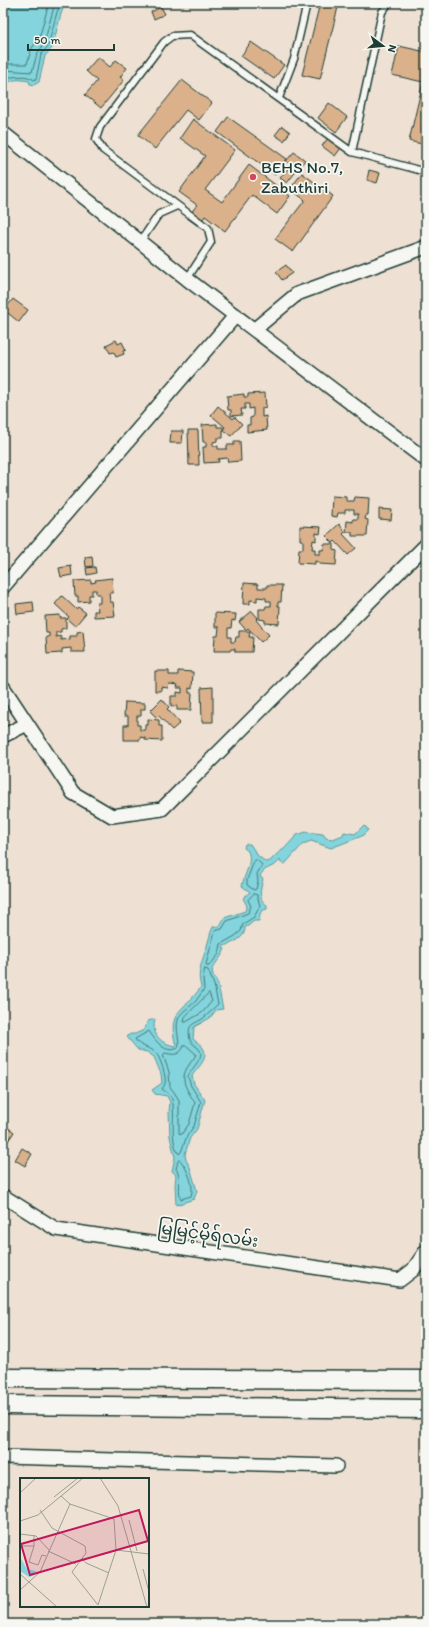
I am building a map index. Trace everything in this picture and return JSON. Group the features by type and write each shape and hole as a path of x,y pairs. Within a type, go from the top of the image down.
{"main road":[{"path":"3,1378 426,1380"},
{"path":"3,1405 426,1408"}],"street":[{"path":"3,133 187,279 256,329 426,460"},
{"path":"256,329 297,294 426,247"},
{"path":"3,587 236,315"},
{"path":"3,687 73,793 112,816 162,809 426,546"},
{"path":"3,736 28,724"},
{"name":"မြမြင့်မိုရ်လမ်း","path":"3,1196 56,1229 400,1280 413,1270 426,1251"},
{"path":"3,1457 336,1466"}],"lane":[{"path":"279,98 294,59 307,3"},
{"path":"352,152 382,12 388,3"},
{"path":"187,279 211,242 208,228 176,206 103,150 96,139 100,127 164,42 172,36 190,35 352,152 426,172"},
{"path":"140,242 159,214 176,206"}],"water":[{"path":"3,3 65,3 52,48 45,56 39,82 34,85 30,84 29,81 21,80 13,80 8,83 3,78"},
{"path":"363,826 368,830 362,836 331,848 311,841 303,844 285,864 281,863 280,860 275,865 263,871 260,877 263,879 261,897 267,905 267,909 260,913 259,921 254,921 245,927 245,931 241,937 235,942 224,946 224,952 212,969 213,975 218,984 223,1009 216,1010 210,1018 194,1027 193,1039 200,1044 205,1052 205,1055 202,1063 192,1076 194,1084 205,1100 197,1129 190,1138 185,1154 197,1191 194,1199 176,1205 176,1175 172,1171 175,1157 170,1137 170,1102 167,1096 155,1094 152,1090 162,1083 161,1074 154,1057 147,1052 138,1050 127,1037 130,1034 135,1034 144,1030 148,1021 155,1019 154,1030 158,1038 166,1043 176,1046 173,1025 175,1018 178,1012 201,987 199,976 201,966 213,927 220,926 224,918 245,911 247,906 243,898 250,892 242,886 249,860 248,851 244,848 245,844 250,844 258,856 266,862 270,861 284,849 297,835 306,832 323,834 326,838 333,839 343,835 344,832 355,834"}],"building":[{"path":"320,3 339,3 320,79 302,75"},
{"path":"161,7 165,14 154,19 151,12"},
{"path":"251,42 284,65 274,79 241,56"},
{"path":"399,46 426,52 426,145 409,141 423,82 392,75"},
{"path":"98,57 110,67 116,60 127,68 120,77 124,80 101,108 85,95 97,81 86,71"},
{"path":"182,80 212,103 199,120 186,110 155,149 138,135"},
{"path":"329,103 347,117 336,132 318,118"},
{"path":"228,117 287,159 275,175 217,132"},
{"name":"BEHS No.7, Zabuthiri","path":"193,119 235,150 205,190 222,202 249,165 290,196 277,214 252,195 225,231 205,216 198,226 187,218 197,205 179,192 205,156 180,138"},
{"path":"282,126 290,132 284,141 275,135"},
{"path":"328,138 341,148 335,156 322,146"},
{"path":"294,152 305,160 287,183 280,178 291,165 286,161"},
{"path":"369,170 380,173 377,183 367,180"},
{"path":"302,173 333,196 293,252 275,239 305,200 290,189"},
{"path":"286,265 292,273 282,280 276,272"},
{"path":"13,299 28,310 19,322 4,310"},
{"path":"116,340 118,344 122,342 126,350 123,351 124,354 116,357 114,352 110,353 106,345"},
{"path":"265,393 266,407 262,408 262,417 266,416 267,430 247,432 247,425 250,425 250,418 253,417 253,408 249,409 249,404 245,404 245,409 241,409 242,415 231,416 231,410 228,410 227,396 244,394 244,397 248,397 248,394"},
{"path":"218,406 233,419 235,417 242,424 231,436 223,430 225,427 211,415"},
{"path":"217,424 217,427 223,427 223,438 217,438 217,441 213,442 213,446 218,446 218,449 227,449 227,445 234,445 234,441 240,441 241,461 228,462 227,458 218,459 219,462 204,463 203,447 206,447 206,442 203,442 202,425"},
{"path":"188,430 198,430 199,465 189,465"},
{"path":"171,431 183,431 182,443 170,443"},
{"path":"332,496 346,497 346,501 354,501 355,497 369,498 368,515 366,515 365,519 368,520 367,536 352,536 352,532 346,532 347,521 353,522 353,519 358,519 358,514 354,514 354,510 345,510 345,513 338,513 337,517 331,516"},
{"path":"379,509 392,510 391,520 379,519"},
{"path":"339,524 345,532 343,534 356,548 348,555 335,541 333,543 326,536"},
{"path":"300,526 321,527 320,534 316,533 316,541 313,540 312,549 315,549 315,554 320,554 320,550 323,550 324,544 334,544 334,550 337,551 336,565 319,564 319,562 315,561 315,564 298,563 299,549 303,549 303,540 300,540"},
{"path":"92,556 93,566 86,567 85,557"},
{"path":"71,566 72,575 61,577 59,568"},
{"path":"95,567 96,573 87,575 86,568"},
{"path":"112,578 113,593 109,593 110,602 113,602 115,616 94,617 94,611 98,611 97,603 100,603 100,594 96,594 96,590 92,590 92,595 89,595 89,601 78,602 78,596 75,596 74,581 91,580 91,583 96,582 95,580"},
{"path":"244,583 258,584 258,588 267,588 267,585 282,585 281,602 278,602 278,606 280,606 279,624 265,623 265,620 259,619 259,609 265,609 266,606 271,606 271,601 266,601 266,598 257,597 257,601 250,600 250,604 243,604"},
{"path":"62,596 76,609 78,607 86,613 75,626 67,619 69,617 55,604"},
{"path":"33,602 34,612 17,614 16,604"},
{"path":"252,611 258,618 256,620 269,635 261,642 248,628 246,630 239,622"},
{"path":"215,613 236,614 235,621 232,620 231,628 228,628 228,637 231,637 231,642 235,642 236,637 239,637 239,631 250,631 249,637 253,637 252,652 235,652 235,649 231,649 230,651 214,651 215,636 218,636 219,627 215,627"},
{"path":"60,615 60,618 66,618 66,628 61,629 61,632 56,632 56,637 61,636 61,640 70,639 70,636 77,636 77,632 83,631 85,652 71,652 71,648 62,649 62,653 47,654 46,637 49,637 49,633 46,633 45,616"},
{"path":"155,671 169,671 169,675 178,675 178,671 193,672 192,689 189,688 189,693 192,693 191,710 177,710 177,706 171,706 171,696 177,696 177,692 182,693 182,688 177,688 178,685 169,684 168,688 161,687 161,691 155,691"},
{"path":"213,687 213,722 202,722 201,688"},
{"path":"162,699 169,707 167,709 180,723 172,730 159,716 157,718 150,711"},
{"path":"125,702 145,703 145,709 141,709 141,716 137,716 137,725 140,725 140,730 145,730 145,725 148,725 148,719 159,720 159,726 162,726 162,741 145,740 145,738 140,737 140,740 124,740 124,725 128,725 128,716 124,716"},
{"path":"4,1125 14,1132 8,1141 3,1138"},
{"path":"22,1148 32,1154 25,1166 15,1160"}],"place":[{"name":"BEHS No.7, Zabuthiri","path":"253,177"}]}
